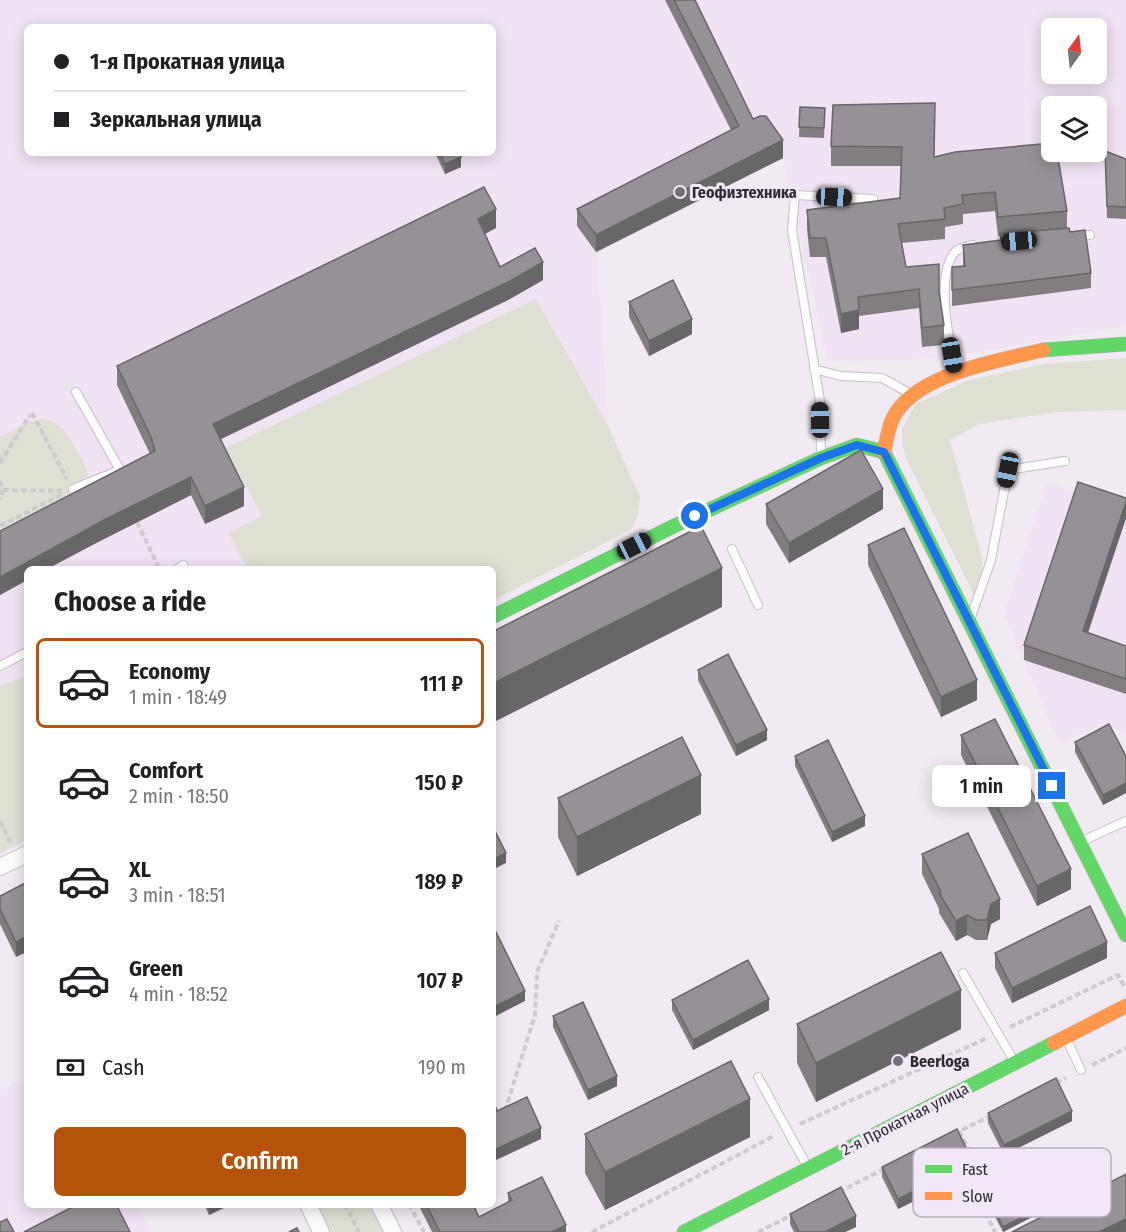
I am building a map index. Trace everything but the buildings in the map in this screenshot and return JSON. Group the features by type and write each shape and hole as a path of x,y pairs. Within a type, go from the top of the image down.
{"street":[{"path":"1126,344 1044,350 955,373 912,394 892,420 884,452 1126,935"},
{"path":"496,615 674,525 821,458 857,445 884,452"},
{"path":"0,867 22,856"},
{"name":"2-я Прокатная улица","path":"684,1232 1126,1006"},
{"path":"310,1208 321,1232"},
{"path":"382,1208 393,1232"}],"lane":[{"path":"821,458 820,401 792,230 795,195 873,199"},
{"path":"1067,237 1090,235"},
{"path":"955,373 947,320 945,281 950,262 957,250 984,244"},
{"path":"814,369 841,376 882,378 912,394"},
{"path":"73,489 120,470 76,392"},
{"path":"970,621 991,560 1008,470 1065,460"},
{"path":"732,549 758,605"},
{"path":"0,666 24,658"},
{"path":"1080,842 1126,821"},
{"path":"963,974 1015,1063"},
{"path":"1066,1037 1081,1070"},
{"path":"758,1077 808,1169"}],"path":[{"path":"0,463 31,414 73,489"},
{"path":"0,481 3,490 0,499"},
{"path":"1,524 70,491 3,490"},
{"path":"137,522 158,566"},
{"path":"0,821 22,856"},
{"path":"500,1113 506,1110 536,1015 537,972 559,921"},
{"path":"592,1232 786,1130 1118,975 1126,989"},
{"path":"1091,1065 1126,1048"},
{"path":"1055,1083 1066,1078"},
{"path":"948,1137 991,1115"},
{"path":"959,1131 968,1148"},
{"path":"832,1195 896,1163"},
{"path":"347,1208 359,1232"},
{"path":"411,1208 424,1232"},
{"path":"758,1232 800,1211"},
{"path":"987,1217 995,1232"}],"shaded area":[{"path":"0,0 1126,0 1126,327 940,359 828,361 783,158 597,252 608,426 319,566 24,566 24,709 0,721"},
{"path":"536,299 608,426 640,497 638,514 632,529 496,599 496,566 246,566 229,533 262,516 226,448"},
{"path":"1126,358 1126,410 1057,412 980,424 950,440 982,557 981,609 907,460 902,443 902,429 916,404 969,380 1045,364"},
{"path":"42,419 58,425 66,433 86,466 87,477 74,490 48,506 0,530 0,437 31,421"},
{"path":"1047,482 1126,507 1126,732 1102,725 1059,743 1004,615"},
{"path":"24,679 24,841 0,854 0,686"},
{"path":"24,1079 24,1208 138,1208 150,1232 0,1232 0,1090"},
{"path":"319,1208 371,1208 383,1232 331,1232"}],"traffic: fast":[{"path":"1043,350 1126,344"},
{"path":"496,615 674,526 821,458 857,445 884,452"},
{"path":"884,452 1126,935"},
{"path":"684,1232 1054,1043"}],"traffic: slow":[{"path":"884,452 892,420 903,404 918,391 958,372 1043,350"},
{"path":"1054,1043 1126,1006"}],"place":[{"name":"Геофизтехника","path":"680,192"},
{"name":"Beerloga","path":"898,1061"}],"route":[{"path":"695,516 821,458 857,445 884,452 1052,786"}]}
